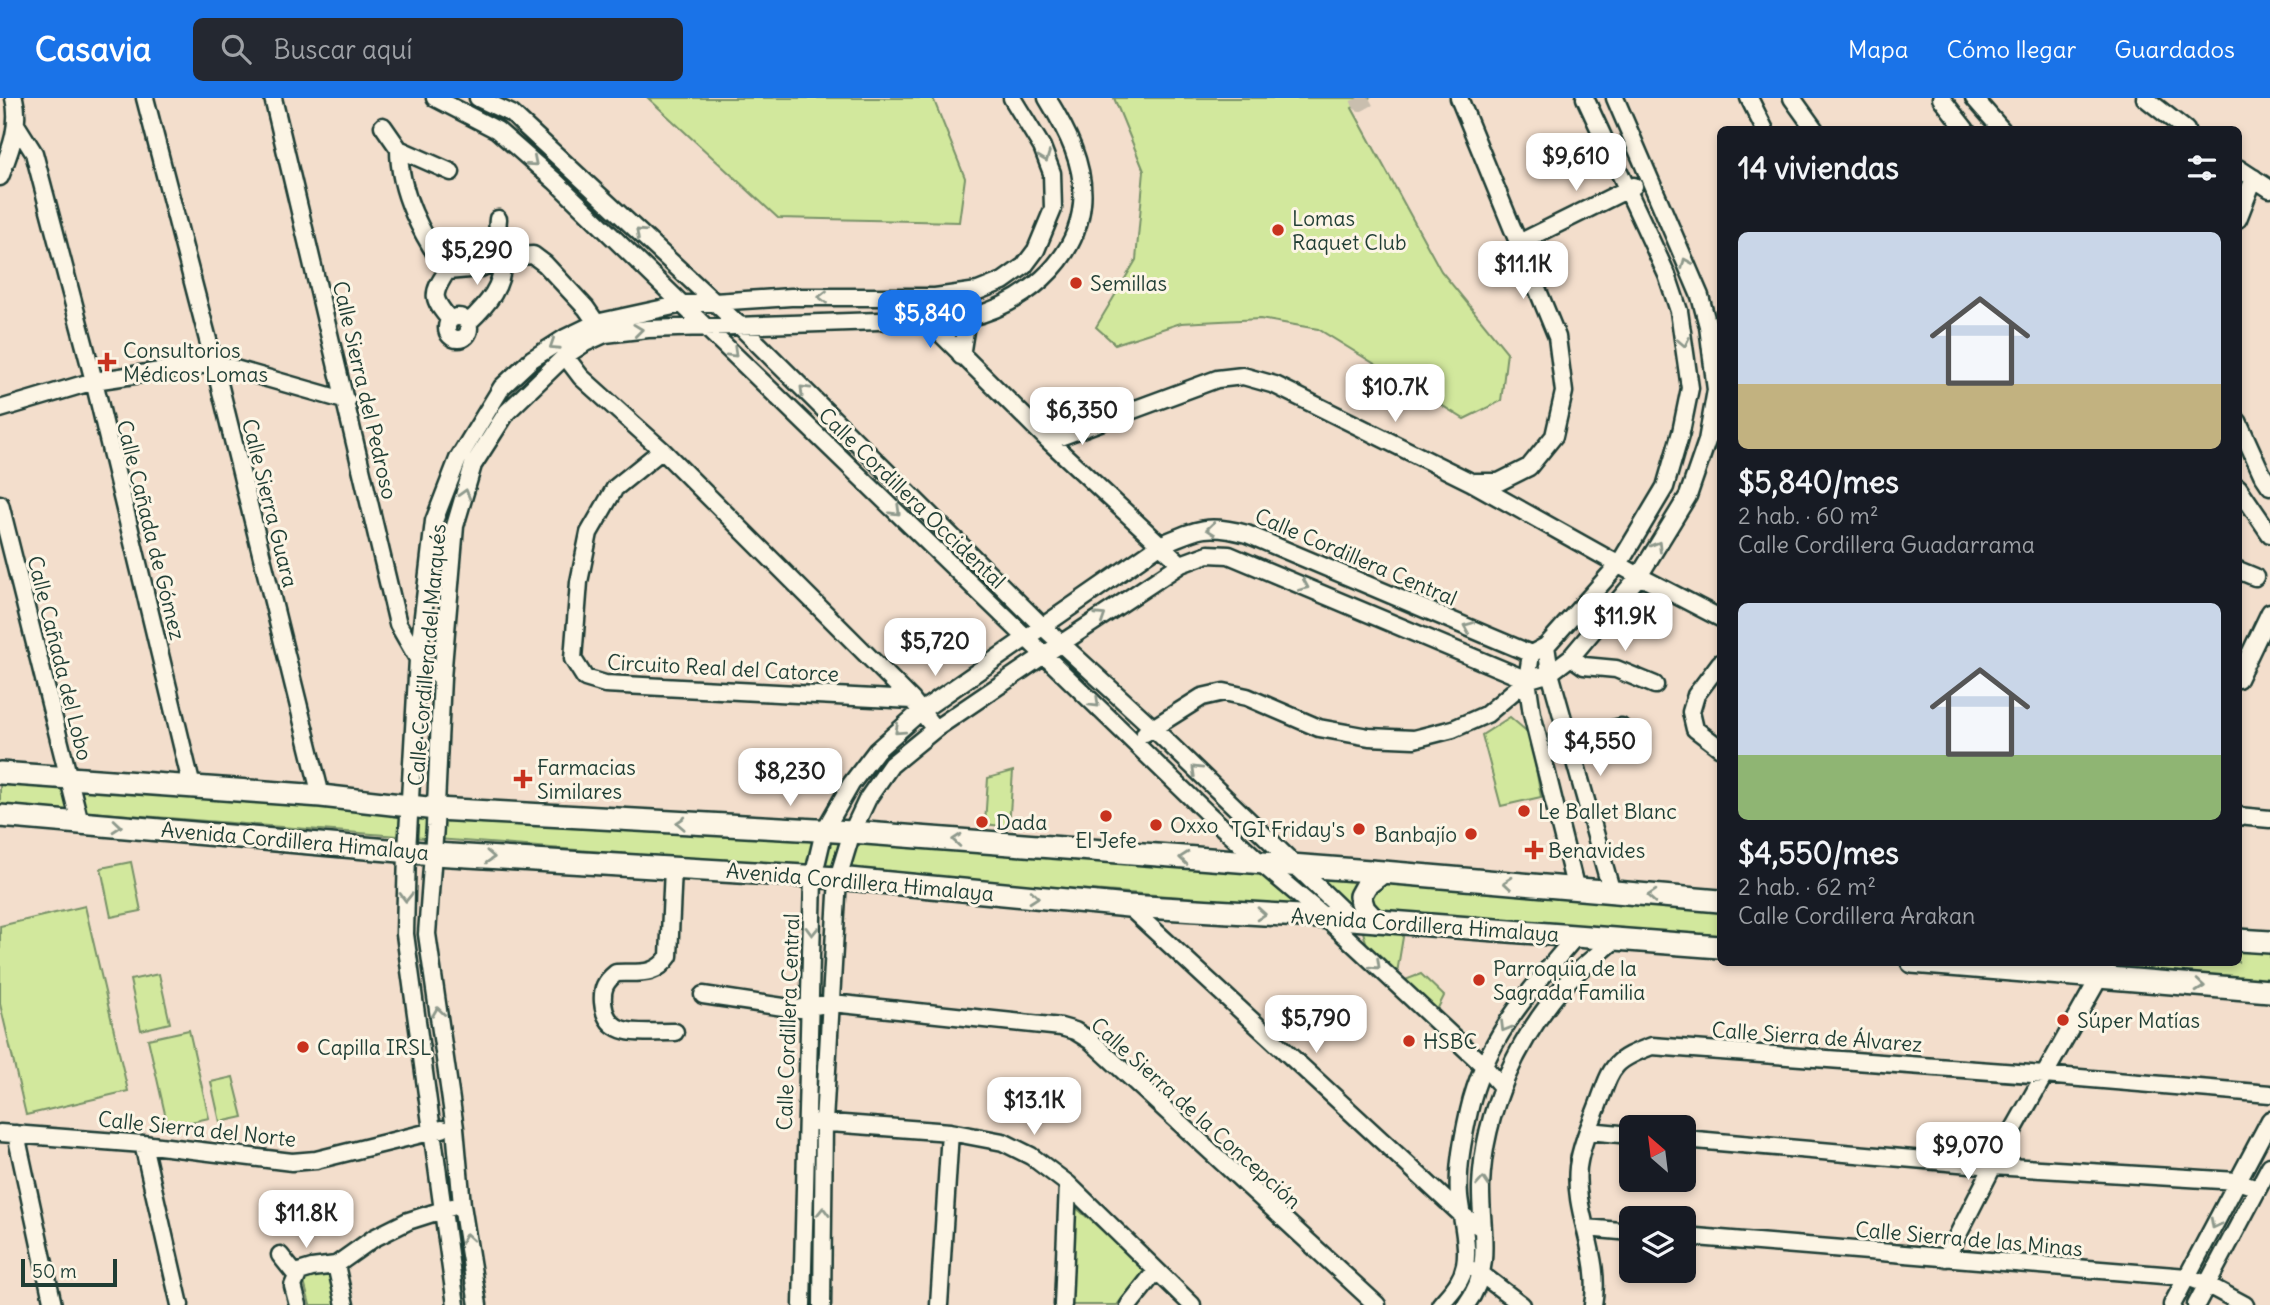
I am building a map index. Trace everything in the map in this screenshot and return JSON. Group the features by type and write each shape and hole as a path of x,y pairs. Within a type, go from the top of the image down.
{"main road":[{"path":"0,773 321,796 436,809 852,832 1296,865 1717,901"},
{"name":"Avenida Cordillera Himalaya","path":"0,816 434,854 838,878 1128,906 1351,919 1717,947"},
{"path":"1375,921 1364,909 1360,896 1366,885 1383,872"},
{"path":"2242,940 2270,942"},
{"path":"2008,966 2104,970 2270,992"}],"street":[{"path":"0,177 17,125 14,98"},
{"name":"Calle Sierra Guara","path":"145,98 214,363 321,796"},
{"name":"Calle Sierra del Pedroso","path":"273,98 398,624 418,659 442,678"},
{"name":"Calle Cordillera Occidental","path":"435,98 497,130 555,181 1025,638 1262,864 1326,918 1483,1065 1502,1087"},
{"name":"Calle Cordillera Occidental","path":"478,98 512,114 739,325 1042,626 1152,727 1351,919"},
{"name":"Calle Cordillera del Marqués","path":"456,1305 405,934 418,659 434,521 458,459 502,387 533,359 565,338 683,304 791,297 935,297 978,291 1003,281 1024,266 1036,250 1053,209 1052,173 1042,147 1012,98"},
{"name":"Calle Cordillera del Marqués","path":"478,1305 426,934 434,854 442,678 455,526 473,465 507,412 565,356 600,328 648,329 967,318 988,313 1018,299 1044,277 1067,247 1076,228 1082,204 1082,186 1068,132 1047,98"},
{"path":"1459,98 1557,337 1564,392 1554,436 1529,467 1499,482 1471,482"},
{"path":"1576,890 1532,714 1527,680 1531,653 1546,646 1619,564 1665,486 1681,432 1690,388 1679,311 1667,275 1585,98"},
{"path":"1615,98 1700,296 1709,326 1717,383"},
{"path":"1749,98 1763,126"},
{"path":"1791,98 1812,126"},
{"path":"1941,98 1963,126"},
{"path":"1974,98 1998,126"},
{"path":"2145,98 2181,126"},
{"path":"497,130 512,114"},
{"name":"Calle Cañada de Gómez","path":"17,125 34,153 94,381 192,787"},
{"path":"383,127 399,149 452,172"},
{"path":"399,149 399,170 407,197 447,271"},
{"path":"2242,170 2270,189"},
{"path":"2242,209 2254,178"},
{"path":"1519,243 1649,179"},
{"path":"447,271 436,287 435,296 438,305 450,320 447,330 450,336 456,339 466,335 468,323 495,293 502,271 502,257 496,234 498,219"},
{"path":"1043,235 1067,247"},
{"path":"447,271 481,268 502,257 533,255 545,264 586,308 600,328"},
{"path":"788,324 791,297"},
{"path":"961,356 967,318"},
{"path":"926,319 1049,442 1181,564"},
{"name":"Circuito Real del Catorce","path":"565,356 581,377 662,450 916,705 935,729"},
{"path":"0,409 94,381 214,363 346,401"},
{"path":"1049,442 1217,379 1243,376 1275,385 1471,482 1717,616"},
{"path":"1690,388 1717,390"},
{"path":"1135,741 1152,727 1202,697 1224,692 1247,697 1319,728 1369,737 1413,739 1453,729 1486,714 1527,680 1550,673 1571,657 1639,576 1688,496 1707,441 1717,395"},
{"path":"2242,430 2270,486"},
{"name":"Circuito Real del Catorce","path":"662,450 615,488 589,533 579,582 573,659 586,678 605,684 916,705"},
{"path":"2242,493 2270,534"},
{"name":"Calle Cañada del Lobo","path":"0,504 80,823"},
{"name":"Calle Cordillera Central","path":"802,1305 813,878 824,831 851,784 916,705 1025,638 1160,545 1196,530 1221,527 1247,534 1531,653"},
{"name":"Calle Cordillera Central","path":"822,1305 824,1122 838,878 852,832 868,798 891,765 935,729 1062,642 1181,564 1208,554 1229,555 1527,680"},
{"path":"2242,572 2255,577"},
{"path":"2242,671 2270,612"},
{"path":"1546,646 1550,673 1612,892"},
{"path":"1571,657 1584,666 1616,669 1655,685"},
{"path":"1717,667 1696,695 1691,712 1695,729 1717,746"},
{"path":"1570,740 1621,727"},
{"path":"2242,816 2270,819"},
{"path":"673,868 669,956 662,967 648,972 616,972 605,982 602,992 604,1015 612,1025 623,1031 675,1032"},
{"path":"1128,906 1462,1215 1483,1229"},
{"path":"405,934 426,934"},
{"path":"1440,1305 1460,1282 1466,1262 1459,1193 1461,1147 1469,1108 1483,1065 1519,1003 1577,935"},
{"path":"1466,1305 1482,1275 1481,1185 1491,1121 1502,1087 1513,1061 1543,1011 1569,979 1616,939"},
{"path":"1946,1258 1993,1166 2104,970"},
{"name":"Calle Sierra de la Concepción","path":"703,995 796,1009 832,1003 1061,1027 1076,1031 1091,1041 1377,1305"},
{"name":"Calle Sierra de Álvarez","path":"1593,1305 1595,1274 1581,1203 1578,1168 1588,1131 1611,1071 1626,1055 1652,1046 2044,1074 2270,1094"},
{"path":"806,1121 950,1132 1003,1142 1031,1156 1068,1184 1192,1305"},
{"path":"2172,1305 2270,1121"},
{"name":"Calle Sierra del Norte","path":"53,1305 8,1133 143,1144 292,1162 316,1160 434,1130 455,1128"},
{"path":"1588,1131 1619,1134"},
{"path":"939,1305 950,1132"},
{"path":"1696,1140 1993,1166 2237,1181 2258,1188"},
{"path":"143,1144 180,1305"},
{"path":"2196,1305 2270,1166"},
{"path":"1063,1305 1068,1184"},
{"path":"298,1305 293,1286 299,1272 336,1265 374,1238 408,1221 443,1208 462,1205"},
{"path":"1586,1228 1619,1231"},
{"name":"Calle Sierra de las Minas","path":"1696,1237 2187,1277 2245,1305"},
{"path":"804,1243 823,1244"},
{"path":"280,1255 296,1275"},
{"path":"1466,1262 1522,1305"},
{"path":"336,1265 345,1305"},
{"path":"1129,1305 1156,1271"}],"green space":[{"path":"648,98 933,98 965,178 959,222 778,218"},
{"name":"Lomas Raquet Club","path":"1114,98 1369,98 1352,108 1441,271 1507,352 1501,401 1464,419 1318,329 1260,319 1181,323 1115,344 1096,327 1136,260 1144,171"},
{"path":"1510,717 1530,734 1541,797 1501,806 1482,735"},
{"path":"1013,771 1009,827 985,824 988,778"},
{"path":"0,775 1717,908 1717,939 0,805"},
{"path":"131,862 141,911 111,917 101,868"},
{"path":"85,906 128,1091 26,1115 0,1004 0,926"},
{"path":"1404,931 1397,973 1367,945 1363,932"},
{"path":"2242,946 2270,949 2270,984 2044,966 2242,966"},
{"path":"159,974 170,1023 141,1030 130,980"},
{"path":"1421,974 1444,996 1437,1010 1405,980"},
{"path":"189,1030 209,1118 168,1127 148,1039"},
{"path":"233,1077 243,1117 220,1122 211,1082"},
{"path":"1074,1206 1146,1268 1117,1305 1071,1305"},
{"path":"332,1272 342,1305 310,1305 303,1278"}],"tunnel":[{"path":"1358,98 1360,103 1369,98"}],"place":[{"name":"Lomas Raquet Club","path":"1278,230"},
{"name":"Semillas","path":"1076,283"},
{"name":"Consultorios Médicos Lomas","path":"107,362"},
{"name":"Farmacias Similares","path":"523,779"},
{"name":"Le Ballet Blanc","path":"1524,811"},
{"name":"El Jefe","path":"1106,816"},
{"name":"Dada","path":"982,822"},
{"name":"Oxxo","path":"1156,825"},
{"name":"TGI Friday's","path":"1359,829"},
{"name":"Banbajío","path":"1471,834"},
{"name":"Benavides","path":"1534,850"},
{"name":"Parroquia de la Sagrada Familia","path":"1479,980"},
{"name":"Súper Matías","path":"2063,1020"},
{"name":"HSBC","path":"1409,1041"},
{"name":"Capilla IRSL","path":"303,1047"}]}
